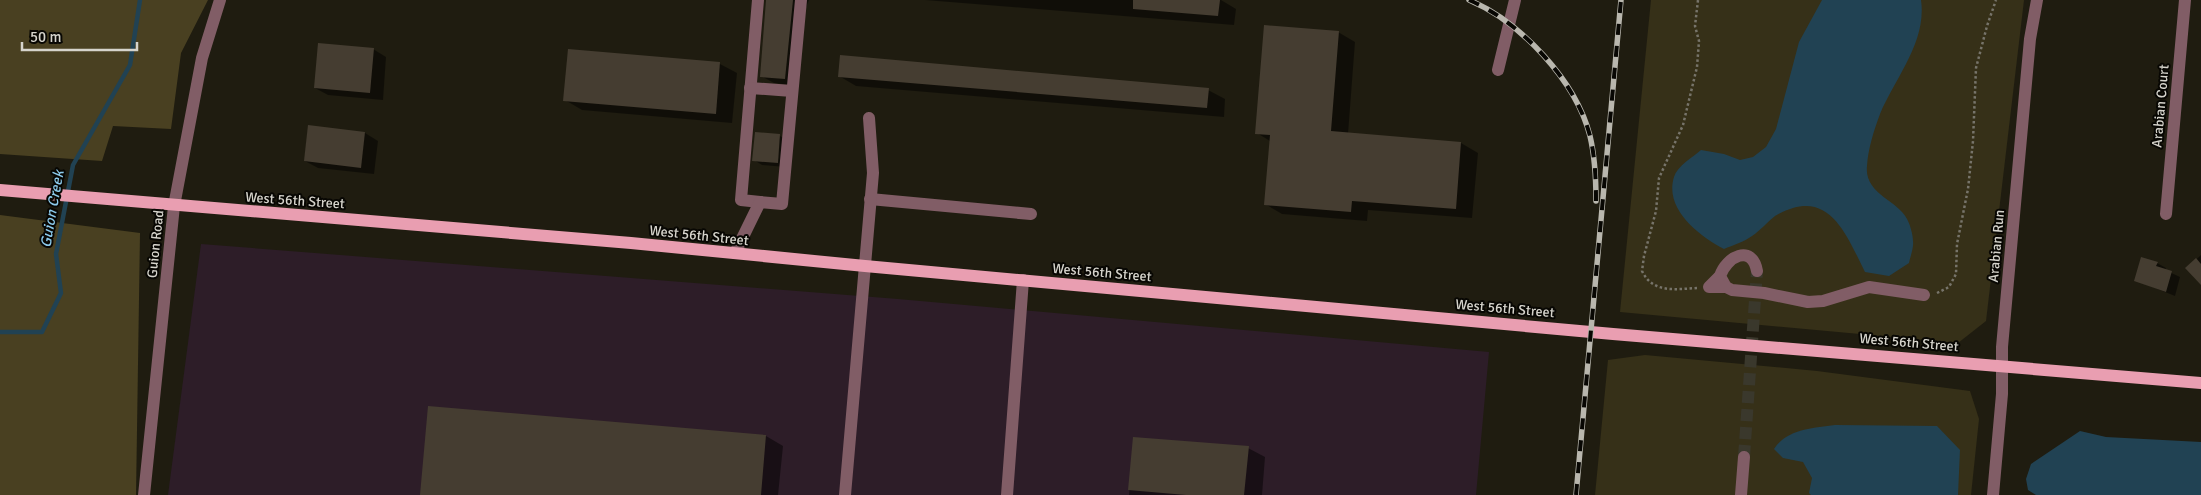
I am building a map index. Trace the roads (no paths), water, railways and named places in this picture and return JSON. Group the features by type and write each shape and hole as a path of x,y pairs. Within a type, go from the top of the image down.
{"main road":[{"name":"West 56th Street","path":"4,190 174,206 390,222 1613,334 2201,383"}],"street":[{"name":"Guion Road","path":"144,495 174,206 202,58 220,0"},
{"path":"758,0 740,200 782,204 801,0"},
{"path":"1498,70 1515,0"},
{"name":"Arabian Run","path":"1993,495 2002,347 2030,39 2038,0"},
{"name":"Arabian Court","path":"2166,214 2185,0"},
{"path":"750,88 792,91"},
{"path":"845,495 872,174 869,118"},
{"path":"870,199 1031,214"},
{"path":"735,253 760,202"},
{"path":"1723,282 1726,265 1734,258 1742,255 1750,256 1756,261 1757,271"},
{"path":"1007,495 1022,280"},
{"path":"1709,287 1723,282"},
{"path":"1723,282 1732,290 1764,293 1808,302 1823,301 1869,287 1924,295"},
{"path":"1741,495 1744,457"}],"water":[{"path":"1822,0 1921,0 1922,15 1915,45 1880,114 1867,166 1867,176 1871,183 1876,190 1903,212 1908,221 1912,236 1913,247 1909,263 1889,276 1865,272 1842,229 1832,217 1821,210 1809,206 1793,208 1775,216 1749,238 1724,249 1695,229 1686,220 1674,200 1672,189 1676,173 1682,165 1701,150 1724,154 1740,160 1753,157 1766,147 1776,129 1799,42"},
{"path":"1835,425 1937,426 1960,450 1958,495 1811,495 1809,493 1812,478 1803,462 1783,458 1774,449 1779,442 1793,433"},
{"path":"2080,431 2106,437 2201,442 2201,495 2036,495 2028,490 2026,479 2031,464"}],"waterway":[{"name":"Guion Creek","path":"0,332 42,332 61,293 56,254 73,165 130,65 140,0"}],"tunnel":[{"path":"1744,457 1757,271"}],"railway":[{"path":"1469,0 1489,10 1526,38 1544,56 1572,95 1583,115 1590,136 1595,168 1596,201"},
{"path":"1576,495 1621,0"}]}
